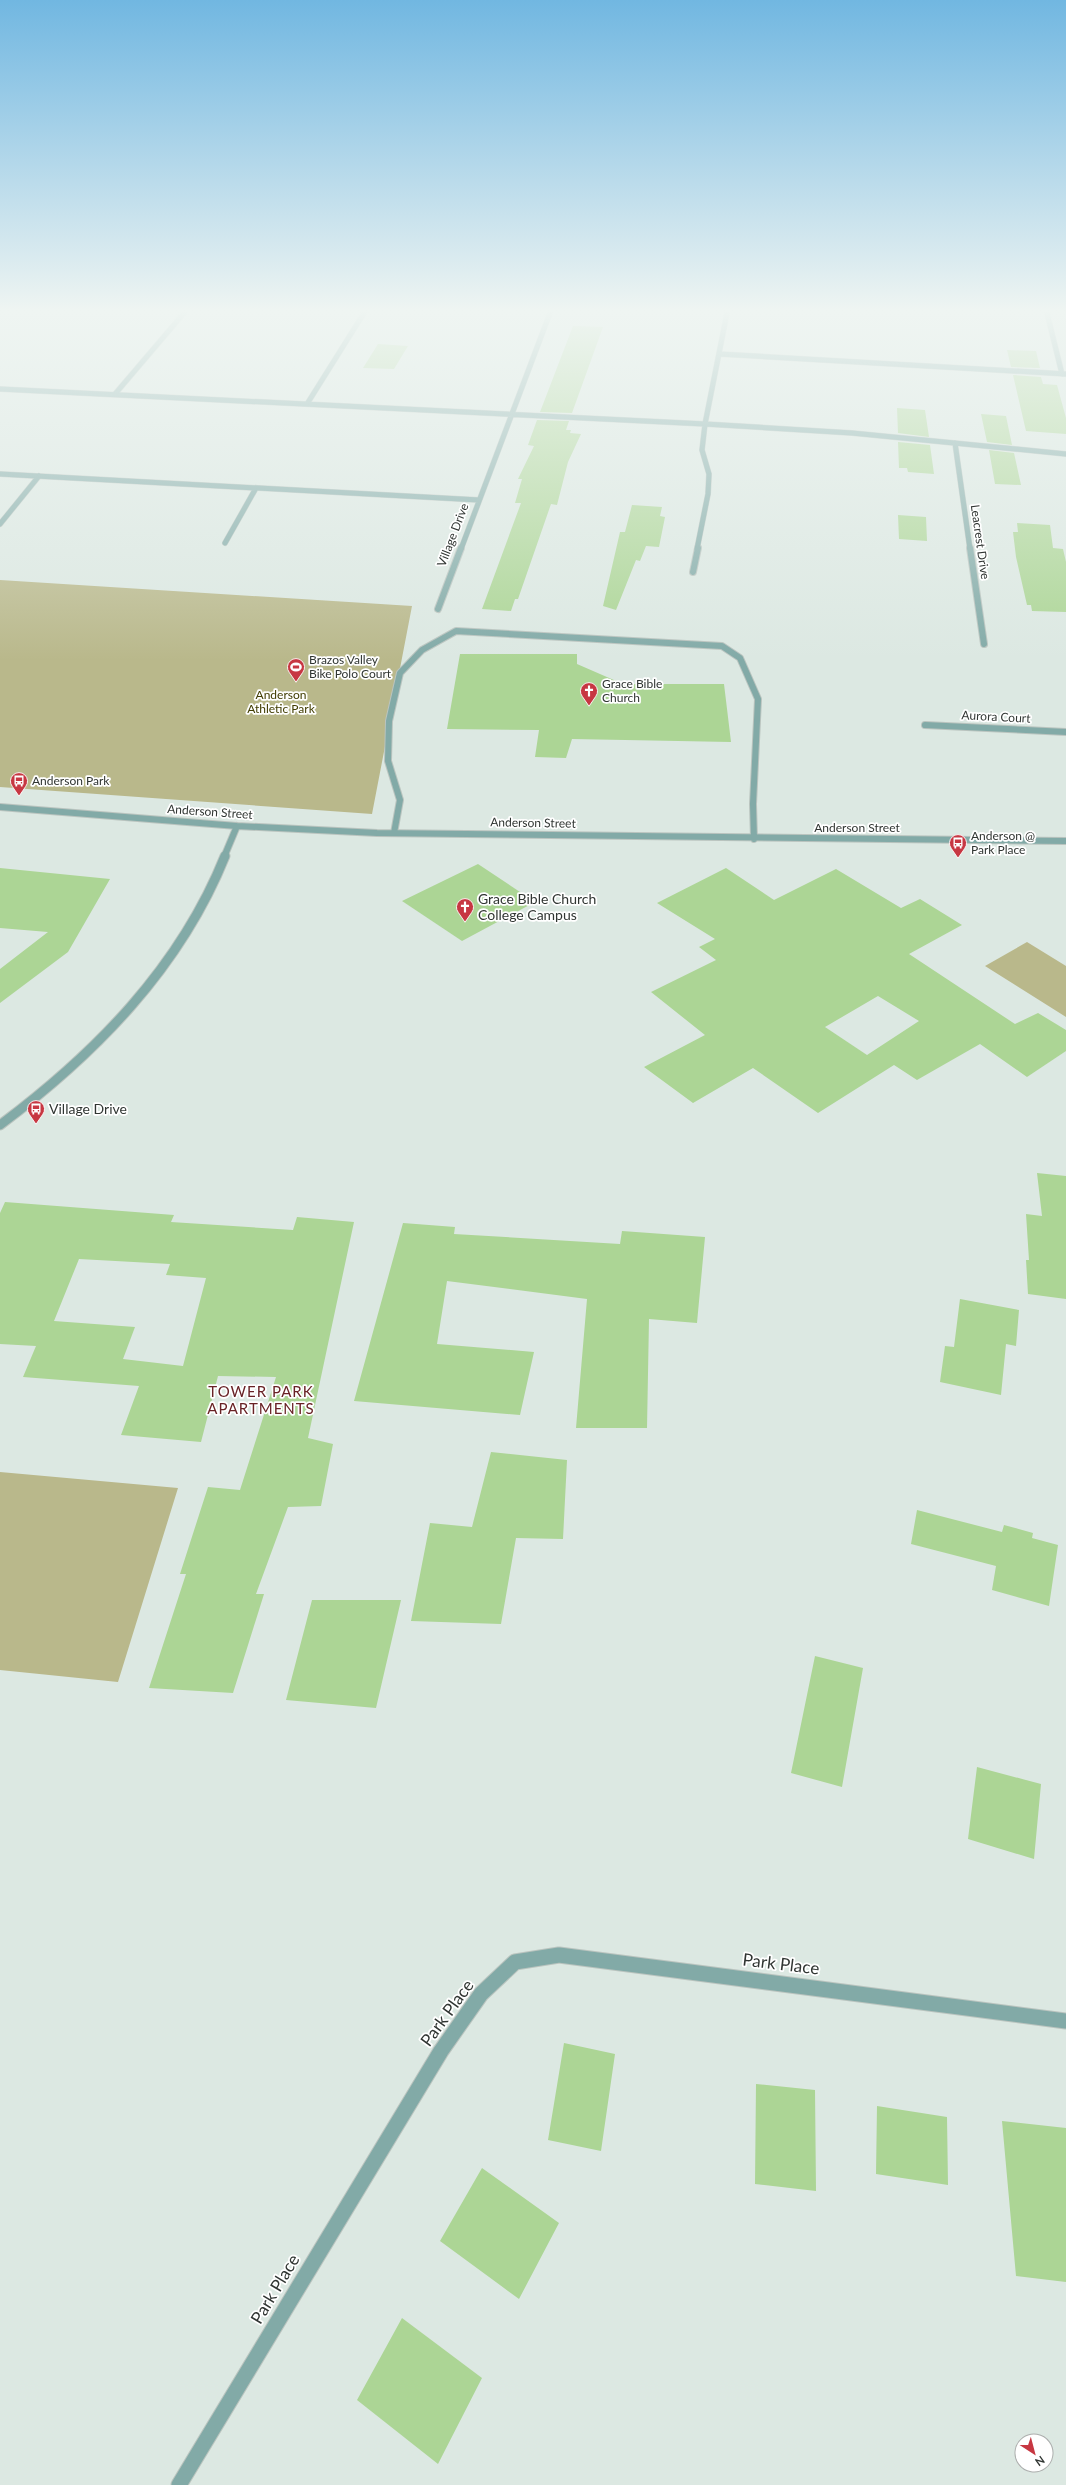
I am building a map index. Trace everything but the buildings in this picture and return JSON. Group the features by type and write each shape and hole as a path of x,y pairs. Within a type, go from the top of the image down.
{"street":[{"name":"Village Drive","path":"438,609 506,429"},
{"path":"693,572 708,494 709,474 702,450 704,429"},
{"path":"786,429 852,433 1066,454"},
{"name":"Leacrest Drive","path":"955,443 984,644"},
{"path":"0,474 479,500"},
{"path":"0,524 39,476"},
{"path":"225,543 256,488"},
{"path":"394,833 400,800 388,761 389,721 400,673 422,650 456,631 722,646 740,658 758,699 753,804 754,839"},
{"name":"Aurora Court","path":"925,725 1066,732"},
{"name":"Anderson Street","path":"0,807 238,826 394,833 754,839 1066,841"},
{"path":"0,1125 62,1076 120,1022 174,954 204,902 229,850 238,826"},
{"name":"Park Place","path":"179,2485 441,2051 481,1994 516,1962 559,1955 1066,2021"}],"green space":[{"name":"Anderson Athletic Park","path":"0,580 412,606 372,814 0,787"},
{"path":"1027,942 1066,966 1066,1017 985,966"},
{"path":"0,1472 178,1488 118,1682 0,1670"}],"place":[{"name":"Brazos Valley Bike Polo Court","path":"296,682"},
{"name":"Grace Bible Church","path":"589,706"},
{"name":"Anderson Park","path":"19,796"},
{"name":"Anderson @ Park Place","path":"958,858"},
{"name":"Grace Bible Church College Campus","path":"465,922"},
{"name":"Village Drive","path":"36,1124"}],"district":[{"name":"TOWER PARK APARTMENTS","path":"261,1400"}]}
